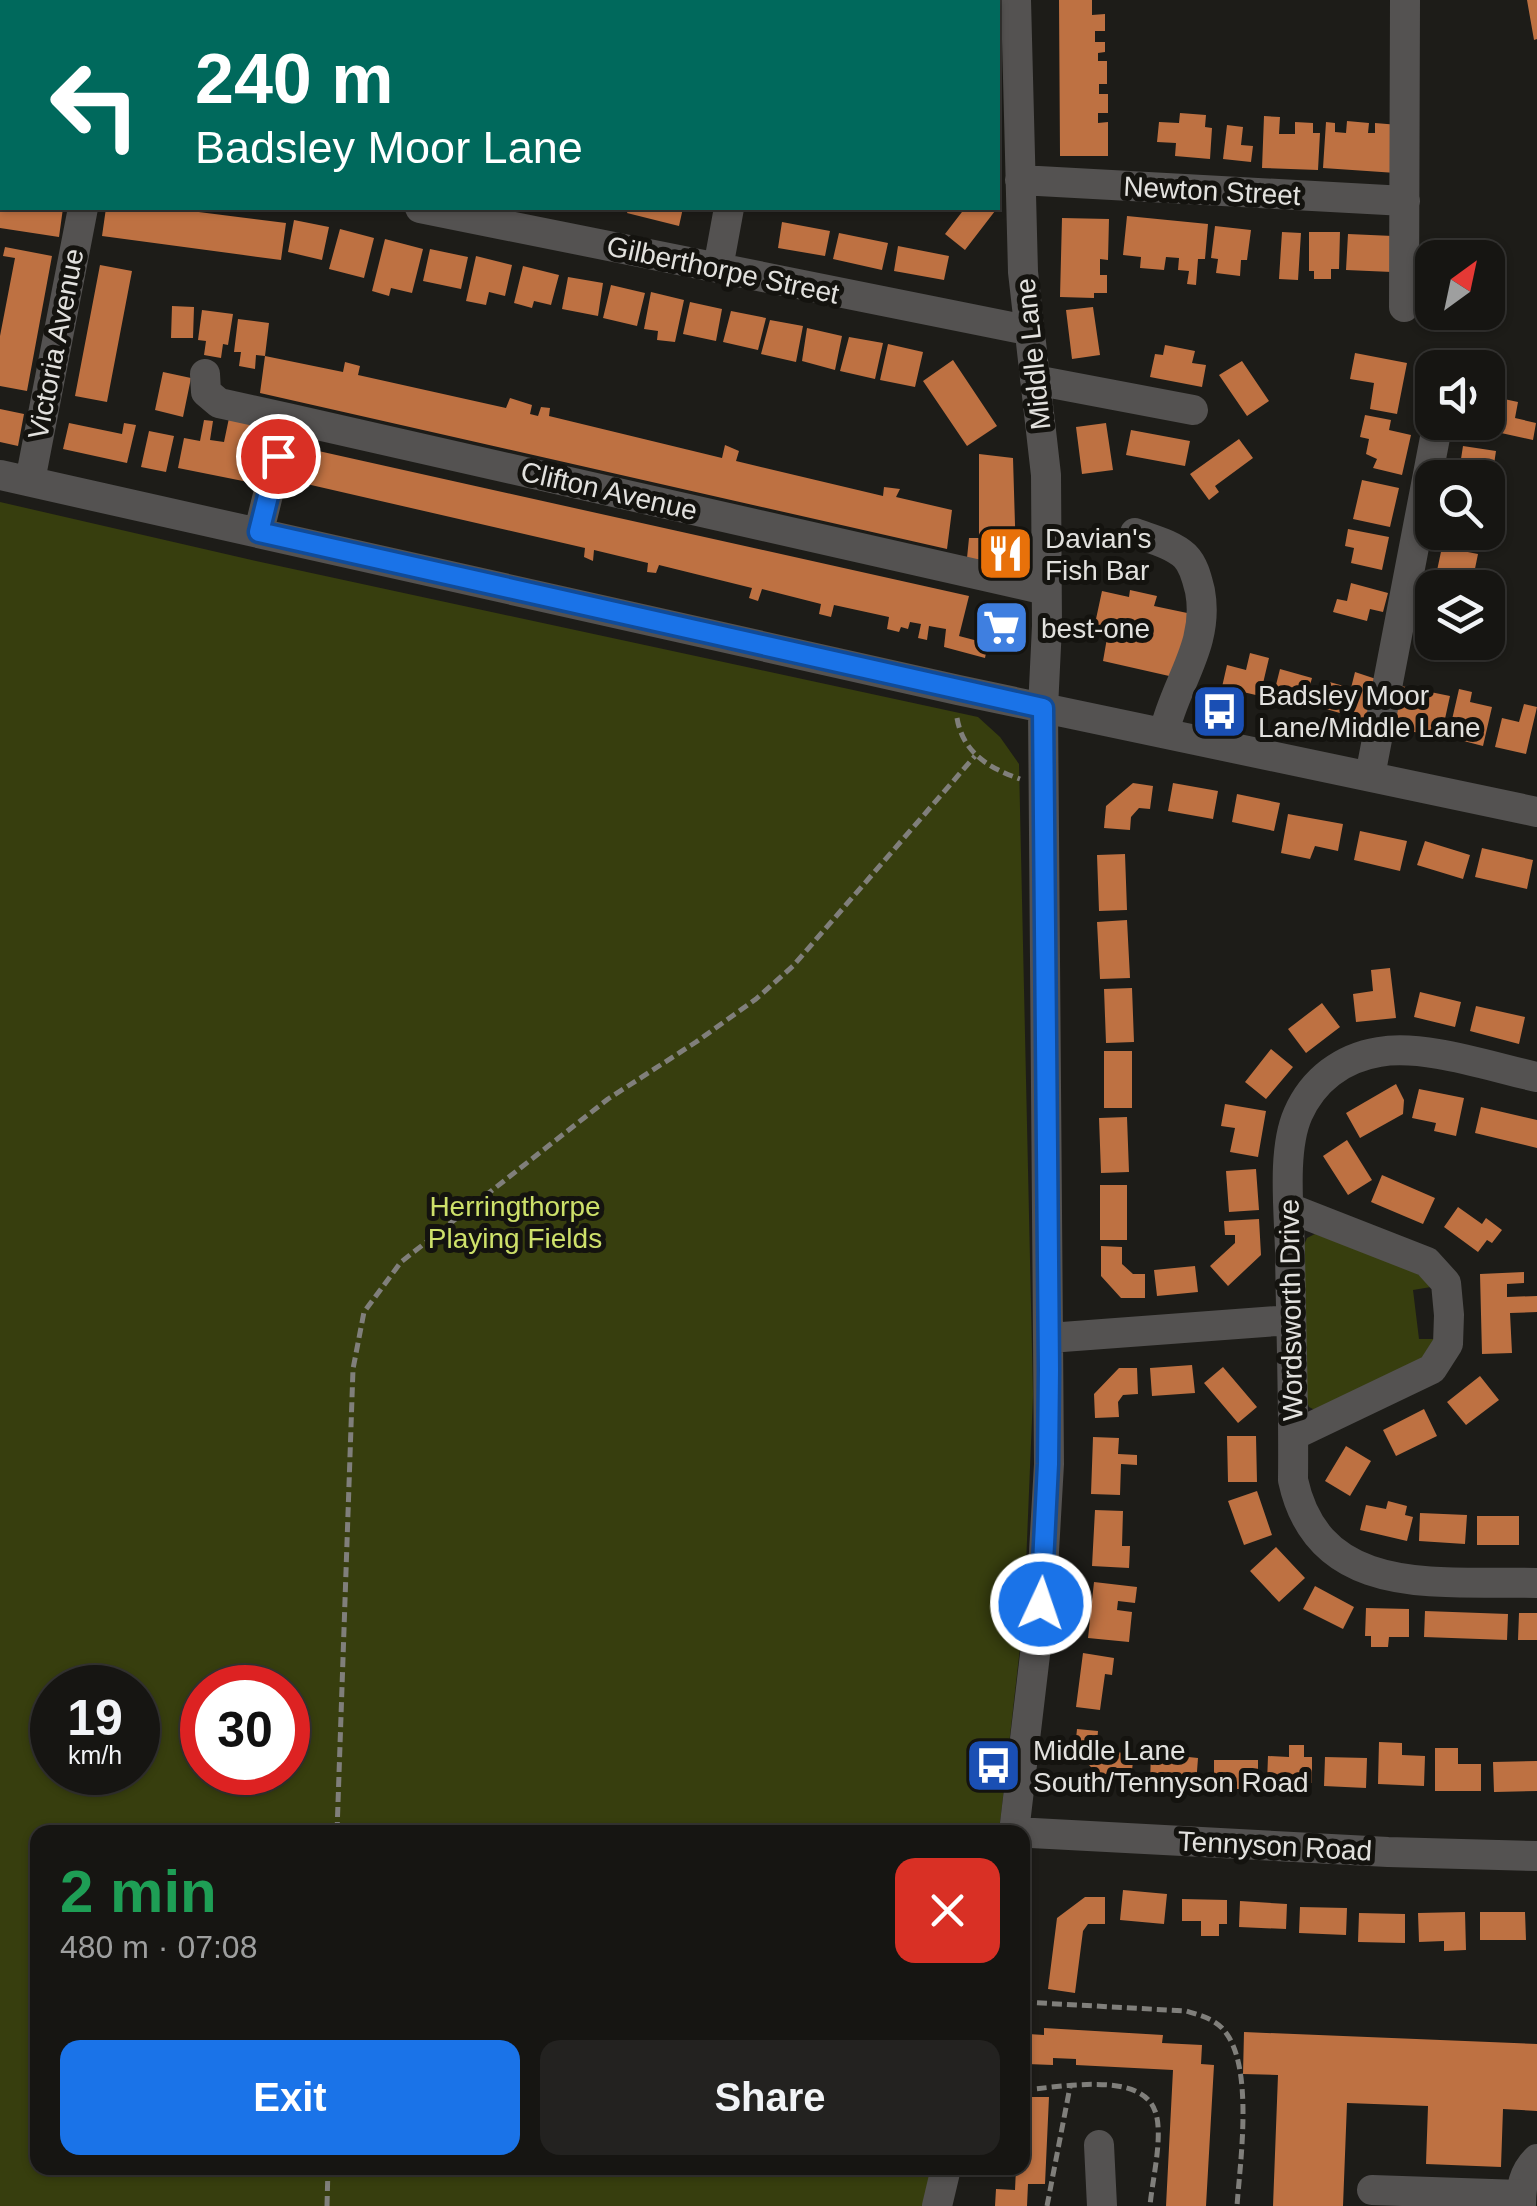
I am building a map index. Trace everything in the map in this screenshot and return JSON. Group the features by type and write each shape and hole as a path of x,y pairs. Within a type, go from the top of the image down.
{"street":[{"name":"Middle Lane","path":"1015,1825 1041,1604 1049,1338 1043,708 1046,475 1027,330 1016,0"},
{"path":"1404,307 1406,0"},
{"name":"Newton Street","path":"1020,180 1405,201"},
{"name":"Victoria Avenue","path":"15,478 82,210"},
{"name":"Gilberthorpe Street","path":"430,210 1027,330"},
{"path":"718,268 729,210"},
{"name":"Clifton Avenue","path":"205,374 206,392 219,403 1046,590"},
{"path":"1035,380 1193,410"},
{"path":"259,532 286,418"},
{"path":"1370,776 1435,440"},
{"path":"15,478 958,690 1537,812"},
{"path":"1135,533 1174,548 1187,558 1197,577 1202,603 1201,634 1194,659 1178,690 1164,733"},
{"name":"Wordsworth Drive","path":"1537,1077 1404,1050 1381,1051 1340,1065 1322,1078 1296,1118 1290,1141 1289,1208 1293,1480 1298,1505 1317,1535 1344,1560 1366,1572 1393,1578 1537,1583"},
{"path":"1289,1208 1427,1262 1446,1283 1449,1314 1448,1344 1432,1369 1294,1435"},
{"path":"1049,1338 1291,1320"},
{"name":"Tennyson Road","path":"1030,1833 1537,1856"},
{"path":"1099,2145 1102,2206"},
{"path":"1372,2190 1521,2200 1528,2169 1537,2160"},
{"path":"937,2206 944,2175"}],"path":[{"path":"958,690 957,722 975,756 1019,780 1046,779"},
{"path":"338,1825 353,1369 364,1312 400,1262 458,1215 608,1099 696,1042 793,966 975,756"},
{"path":"1030,2002 1186,2011 1208,2018 1222,2028 1238,2060 1241,2090 1237,2206"},
{"path":"1030,2090 1118,2086 1130,2087 1148,2097 1156,2112 1158,2128 1150,2206"},
{"path":"1047,2206 1070,2087"},
{"path":"327,2206 328,2175"}],"green space":[{"name":"Herringthorpe Playing Fields","path":"0,502 978,717 1000,737 1019,764 1033,1395 1024,1613 1000,1825 30,1825 30,2175 931,2175 923,2206 0,2206"},
{"path":"1315,1234 1413,1269 1431,1287 1413,1290 1419,1339 1434,1339 1425,1362 1317,1411 1309,1407 1304,1394 1304,1245"}],"building":[{"path":"1059,0 1092,0 1092,15 1105,14 1105,31 1095,31 1095,42 1105,42 1105,52 1098,53 1098,61 1107,61 1107,84 1099,84 1099,94 1108,94 1108,113 1098,113 1098,123 1108,122 1108,156 1060,156"},
{"path":"1527,0 1537,0 1534,40"},
{"path":"1180,113 1206,115 1205,127 1212,128 1210,159 1175,156 1176,143 1157,142 1159,122 1179,123"},
{"path":"1264,116 1280,117 1279,134 1295,134 1295,122 1313,123 1313,133 1320,133 1318,170 1262,168"},
{"path":"1347,121 1369,123 1368,133 1375,133 1375,123 1399,125 1396,173 1323,168 1326,122 1335,123 1335,132 1346,133"},
{"path":"1227,125 1243,127 1241,145 1253,146 1251,162 1223,159"},
{"path":"0,210 63,210 59,237 0,228"},
{"path":"106,210 183,210 286,223 281,260 102,236"},
{"path":"628,210 683,210 679,226 627,213"},
{"path":"963,210 995,211 965,250 945,234"},
{"path":"1127,216 1208,224 1205,259 1198,259 1196,285 1187,284 1189,271 1178,270 1179,258 1166,257 1164,270 1140,268 1141,257 1123,255"},
{"path":"1062,218 1109,219 1108,260 1100,259 1100,275 1107,275 1107,293 1094,293 1094,298 1060,297"},
{"path":"294,220 329,227 322,260 288,252"},
{"path":"782,222 830,231 825,256 778,248"},
{"path":"1215,226 1251,230 1247,260 1241,260 1240,276 1216,273 1218,259 1211,258"},
{"path":"340,229 374,238 364,278 329,269"},
{"path":"1282,232 1301,233 1298,280 1279,279"},
{"path":"1309,232 1340,232 1339,269 1331,269 1331,279 1314,279 1314,271 1309,271"},
{"path":"839,233 888,243 882,270 833,259"},
{"path":"1348,234 1393,236 1392,272 1346,270"},
{"path":"385,239 423,249 412,293 391,288 389,296 372,291"},
{"path":"898,246 949,256 944,280 894,271"},
{"path":"5,247 52,256 27,391 0,386 0,336 15,258 3,256"},
{"path":"430,249 468,257 461,289 423,281"},
{"path":"476,256 512,265 505,296 489,292 486,305 466,301"},
{"path":"100,265 132,271 107,402 75,396"},
{"path":"523,266 559,275 551,305 534,301 532,308 514,303"},
{"path":"568,277 603,283 598,316 562,309"},
{"path":"611,285 645,293 637,326 603,318"},
{"path":"651,292 684,300 675,342 657,340 658,331 644,329"},
{"path":"690,302 722,309 716,341 683,334"},
{"path":"172,306 194,307 193,338 171,338"},
{"path":"1093,307 1100,355 1072,359 1066,310"},
{"path":"202,310 233,314 228,345 223,344 221,358 204,355 206,341 198,340"},
{"path":"731,311 766,318 758,350 723,342"},
{"path":"238,319 269,323 265,356 256,355 255,369 239,366 241,352 234,352"},
{"path":"770,320 803,326 796,362 761,354"},
{"path":"807,328 842,336 835,370 802,361"},
{"path":"849,337 883,343 875,379 840,371"},
{"path":"888,344 923,352 915,387 880,380"},
{"path":"1165,345 1195,351 1192,363 1206,365 1202,387 1150,377 1155,354 1163,355"},
{"path":"1355,353 1407,363 1397,414 1370,409 1374,383 1350,379"},
{"path":"265,356 343,372 345,362 360,366 358,375 506,408 510,398 532,405 530,414 538,416 541,407 550,408 549,416 722,458 725,445 739,451 736,461 883,496 884,487 900,489 896,497 952,510 947,549 260,393"},
{"path":"953,360 997,426 967,446 923,381"},
{"path":"1242,361 1269,401 1247,416 1219,375"},
{"path":"163,372 191,378 183,417 155,410"},
{"path":"1505,399 1518,402 1515,418 1536,423 1533,440 1505,434"},
{"path":"0,409 24,414 18,446 0,442"},
{"path":"1365,415 1391,420 1389,430 1411,435 1402,475 1373,468 1377,459 1366,454 1369,439 1360,437"},
{"path":"229,418 251,422 246,444 255,446 248,482 178,468 184,438 200,441 204,420 213,421 210,440 224,442"},
{"path":"69,423 122,434 124,423 136,425 127,463 63,449"},
{"path":"1106,423 1113,470 1082,474 1076,427"},
{"path":"1131,430 1190,441 1185,466 1126,455"},
{"path":"149,431 174,436 166,472 141,467"},
{"path":"1239,439 1253,458 1215,486 1219,492 1209,500 1190,474"},
{"path":"1463,446 1496,451 1495,460 1461,460"},
{"path":"305,448 969,596 959,636 978,641 981,604 1015,612 1015,641 987,648 985,658 944,647 946,629 929,626 927,640 918,638 921,624 910,622 908,629 901,627 899,632 887,629 889,617 834,605 831,617 819,614 821,604 762,589 758,601 749,598 752,588 659,565 656,573 647,572 648,563 594,550 593,561 584,557 585,548 298,482"},
{"path":"979,454 1013,458 1016,558 1011,565 967,558 969,538 979,538"},
{"path":"1362,480 1399,488 1390,527 1353,519"},
{"path":"1348,529 1389,537 1382,570 1351,563 1354,548 1345,546"},
{"path":"1441,550 1478,554 1475,570 1437,570"},
{"path":"1351,583 1388,593 1383,612 1370,609 1367,621 1333,612 1337,599 1347,601"},
{"path":"1130,590 1157,596 1154,606 1192,614 1178,678 1103,661 1107,638 1084,633 1088,617 1096,619 1102,591 1129,597"},
{"path":"1250,653 1269,658 1260,696 1222,687 1227,665 1246,670"},
{"path":"1280,669 1312,678 1304,706 1273,697"},
{"path":"1355,672 1379,680 1368,721 1319,707 1326,681 1351,688"},
{"path":"1396,685 1450,696 1441,737 1388,727"},
{"path":"1459,689 1472,692 1470,702 1492,707 1483,746 1448,737"},
{"path":"1524,704 1537,707 1526,754 1495,747 1502,718 1519,722"},
{"path":"1133,783 1153,786 1150,809 1139,808 1131,817 1130,830 1104,828 1106,806"},
{"path":"1173,783 1218,791 1213,819 1168,811"},
{"path":"1237,794 1280,803 1274,831 1232,822"},
{"path":"1288,814 1343,824 1338,851 1315,846 1310,859 1281,853"},
{"path":"1360,831 1407,841 1400,871 1354,860"},
{"path":"1425,841 1470,855 1463,879 1417,865"},
{"path":"1482,848 1533,860 1527,889 1475,877"},
{"path":"1125,854 1127,910 1099,911 1097,855"},
{"path":"1127,920 1130,978 1100,979 1097,922"},
{"path":"1390,968 1396,1018 1356,1022 1353,994 1373,991 1371,970"},
{"path":"1132,988 1134,1042 1106,1043 1104,989"},
{"path":"1420,992 1461,1002 1455,1027 1414,1017"},
{"path":"1322,1003 1340,1027 1306,1053 1288,1029"},
{"path":"1476,1006 1525,1017 1519,1044 1470,1031"},
{"path":"1271,1049 1293,1067 1266,1099 1245,1082"},
{"path":"1104,1051 1132,1051 1132,1108 1104,1108"},
{"path":"1396,1084 1404,1100 1403,1114 1360,1138 1346,1113"},
{"path":"1419,1089 1464,1098 1456,1136 1434,1131 1436,1123 1412,1118"},
{"path":"1225,1104 1266,1111 1258,1157 1230,1152 1235,1128 1221,1126"},
{"path":"1481,1107 1537,1120 1537,1148 1475,1133"},
{"path":"1127,1117 1129,1172 1101,1173 1099,1118"},
{"path":"1347,1140 1372,1180 1348,1195 1323,1156"},
{"path":"1256,1169 1259,1210 1229,1212 1226,1171"},
{"path":"1382,1175 1435,1198 1423,1224 1371,1202"},
{"path":"1100,1185 1127,1185 1127,1240 1100,1240"},
{"path":"1458,1207 1482,1224 1486,1218 1502,1230 1478,1252 1444,1227"},
{"path":"1259,1219 1261,1255 1228,1286 1210,1266 1235,1243 1235,1235 1225,1235 1224,1221"},
{"path":"1101,1246 1122,1247 1122,1264 1133,1274 1145,1274 1145,1298 1121,1298 1101,1276"},
{"path":"1195,1266 1198,1292 1157,1296 1154,1270"},
{"path":"1524,1272 1524,1283 1507,1284 1507,1297 1537,1296 1537,1312 1510,1313 1512,1353 1482,1354 1480,1274"},
{"path":"1192,1365 1195,1393 1152,1396 1150,1368"},
{"path":"1223,1367 1257,1407 1238,1423 1204,1383"},
{"path":"1119,1368 1137,1368 1138,1394 1123,1395 1118,1402 1119,1417 1095,1418 1094,1394"},
{"path":"1480,1376 1499,1400 1466,1425 1447,1402"},
{"path":"1424,1409 1437,1436 1396,1456 1383,1430"},
{"path":"1227,1436 1256,1436 1257,1482 1228,1482"},
{"path":"1093,1437 1119,1438 1118,1454 1137,1455 1137,1465 1121,1464 1120,1495 1091,1494"},
{"path":"1346,1446 1371,1461 1350,1496 1325,1481"},
{"path":"1257,1491 1272,1535 1244,1545 1228,1501"},
{"path":"1388,1501 1407,1506 1405,1515 1413,1517 1407,1541 1360,1530 1366,1505 1386,1509"},
{"path":"1095,1510 1123,1511 1122,1546 1130,1546 1129,1568 1092,1566"},
{"path":"1420,1513 1467,1515 1465,1544 1419,1541"},
{"path":"1477,1516 1519,1516 1519,1545 1477,1545"},
{"path":"1276,1547 1305,1578 1279,1602 1250,1571"},
{"path":"1094,1582 1137,1587 1135,1603 1118,1601 1117,1610 1132,1612 1129,1642 1088,1638"},
{"path":"1315,1586 1354,1607 1343,1629 1303,1609"},
{"path":"1366,1608 1409,1609 1409,1637 1389,1637 1388,1647 1371,1647 1371,1636 1365,1636"},
{"path":"1425,1611 1508,1614 1507,1640 1424,1637"},
{"path":"1519,1613 1537,1613 1537,1640 1518,1640"},
{"path":"1083,1653 1114,1658 1112,1675 1105,1674 1100,1710 1076,1707"},
{"path":"1077,1729 1098,1731 1097,1743 1106,1751 1134,1754 1131,1778 1097,1774 1075,1749"},
{"path":"1379,1742 1402,1743 1402,1755 1425,1756 1424,1786 1378,1784"},
{"path":"1161,1743 1179,1744 1179,1756 1198,1758 1196,1785 1150,1782 1151,1753 1160,1754"},
{"path":"1289,1745 1304,1745 1304,1757 1312,1757 1312,1783 1267,1783 1268,1756 1289,1757"},
{"path":"1435,1748 1458,1748 1458,1764 1481,1764 1481,1791 1435,1791"},
{"path":"1325,1757 1367,1758 1366,1788 1324,1786"},
{"path":"1214,1760 1258,1760 1258,1789 1214,1789"},
{"path":"1537,1761 1537,1791 1494,1792 1493,1762"},
{"path":"1123,1890 1167,1894 1164,1924 1120,1920"},
{"path":"1085,1897 1105,1897 1105,1924 1088,1924 1083,1931 1075,1993 1048,1989 1057,1918"},
{"path":"1182,1899 1227,1900 1227,1924 1219,1924 1219,1936 1201,1936 1201,1921 1182,1921"},
{"path":"1240,1901 1287,1904 1286,1929 1239,1927"},
{"path":"1300,1907 1347,1908 1346,1935 1299,1933"},
{"path":"1465,1912 1466,1950 1444,1951 1444,1941 1419,1942 1418,1913"},
{"path":"1480,1912 1525,1912 1526,1940 1480,1940"},
{"path":"1359,1913 1405,1914 1405,1943 1358,1942"},
{"path":"1044,2028 1163,2035 1162,2043 1202,2045 1201,2064 1214,2065 1206,2206 1166,2206 1173,2070 1076,2065 1076,2059 1053,2058 1053,2065 1030,2064 1030,2034 1044,2035"},
{"path":"1244,2032 1537,2044 1537,2111 1503,2109 1501,2167 1426,2164 1428,2106 1347,2103 1343,2206 1273,2206 1278,2075 1243,2074"},
{"path":"1030,2097 1049,2097 1045,2184 1028,2184 1027,2206 995,2206 996,2189 1015,2190 1016,2175 1030,2175"}],"place":[{"name":"Davian's Fish Bar","path":"1006,554"},
{"name":"best-one","path":"1002,628"},
{"name":"Badsley Moor Lane/Middle Lane","path":"1219,711"},
{"name":"Middle Lane South/Tennyson Road","path":"994,1766"}],"route":[{"path":"278,456 259,532 1043,708 1049,1370 1041,1604"}]}
